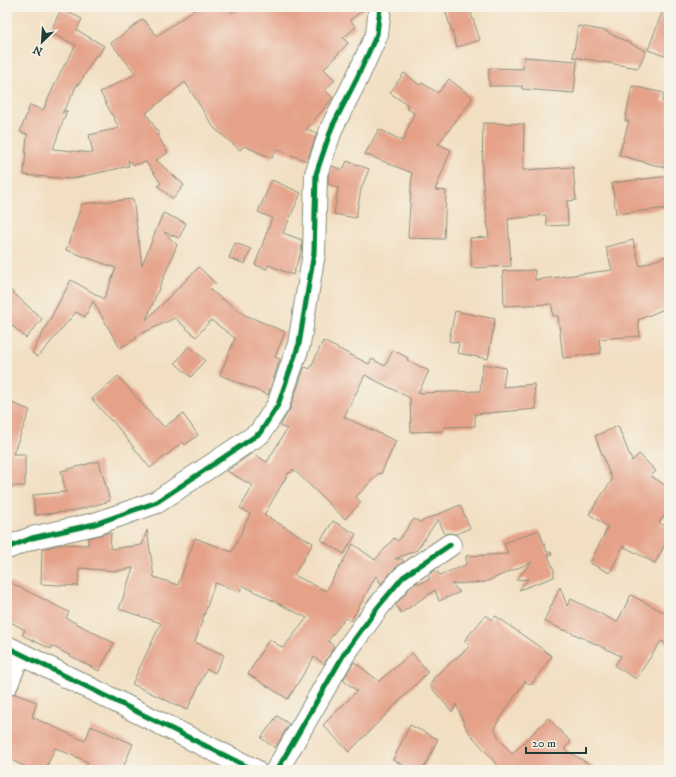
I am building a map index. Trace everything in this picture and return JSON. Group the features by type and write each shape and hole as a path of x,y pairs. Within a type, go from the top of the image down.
{"street":[{"path":"7,548 32,538 95,524 157,502 260,432 278,405 299,344 314,253 316,174 332,127 377,34 380,7"},
{"path":"277,770 344,654 378,607 403,577 450,545"},
{"path":"7,684 13,650 254,770"}],"building":[{"path":"198,7 229,7 232,13 243,7 367,7 350,20 356,27 343,38 348,43 324,69 335,80 325,90 333,98 306,129 317,133 307,161 276,149 272,158 244,146 240,150 214,128 185,82 146,113 159,134 157,135 168,153 156,160 184,185 173,199 158,186 161,183 146,162 134,165 128,160 129,166 71,179 24,175 27,134 20,132 30,105 43,110 61,71 76,45 50,33 61,9 82,19 77,30 104,46 98,56 96,55 78,86 77,83 73,94 62,113 67,110 53,149 93,153 89,135 119,128 100,92 136,74 111,43 143,19 157,36"},
{"path":"444,7 469,7 480,40 457,47"},
{"path":"664,7 669,7 669,45 665,56 648,50"},
{"path":"578,26 607,31 646,51 638,68 573,57"},
{"path":"524,57 577,61 574,93 522,89 522,86 489,86 489,68 523,69"},
{"path":"404,73 420,85 422,83 438,93 449,79 472,97 469,104 438,144 451,150 435,190 446,191 444,239 408,238 412,173 365,154 379,129 403,141 414,113 406,108 408,105 390,93"},
{"path":"632,86 664,93 662,102 669,102 669,169 619,155 629,121 625,121"},
{"path":"483,123 524,124 523,170 573,167 576,200 567,201 568,225 547,226 546,215 508,219 511,266 472,268 470,238 489,237 482,177"},
{"path":"347,161 369,169 361,189 356,218 334,214 338,188 328,184 328,176 332,166 343,170"},
{"path":"669,176 669,208 616,214 612,183"},
{"path":"272,180 301,193 283,233 302,240 301,252 293,275 268,265 267,269 255,265 272,218 258,212"},
{"path":"133,199 142,265 163,213 186,223 179,238 164,232 177,245 146,320 199,267 216,284 210,290 245,315 285,332 275,357 280,359 268,395 220,375 235,338 211,320 196,337 175,318 136,336 137,338 120,348 93,301 85,317 76,312 38,357 32,353 71,280 104,299 116,268 66,250 82,204"},
{"path":"633,240 640,266 669,255 669,307 638,320 640,336 599,339 601,353 563,358 558,316 553,316 552,304 504,306 503,271 535,270 535,280 612,270 606,247"},
{"path":"235,243 251,249 245,264 229,258"},
{"path":"7,287 42,319 26,338 7,321"},
{"path":"455,311 495,319 488,359 457,353 459,343 449,341"},
{"path":"323,341 369,364 372,359 385,366 393,350 408,358 407,360 429,371 418,393 480,391 483,364 506,368 503,387 534,384 536,409 475,414 475,426 444,427 444,431 411,432 410,398 365,375 344,417 396,441 381,474 379,473 356,497 361,502 345,519 293,469 291,473 289,472 264,515 313,543 294,575 326,591 353,544 375,560 394,538 398,541 414,519 420,522 460,505 470,528 456,534 445,534 438,519 417,550 395,559 402,559 404,561 394,569 381,584 376,576 351,621 345,618 328,641 334,646 324,664 314,657 288,699 248,674 269,639 283,648 307,618 242,585 240,592 215,583 195,642 224,655 215,673 207,669 187,710 132,684 161,623 119,609 133,568 116,571 79,568 78,586 41,584 42,549 62,544 88,545 88,538 108,533 111,533 110,549 142,545 147,530 154,577 178,585 195,538 232,552 250,514 240,508 253,486 227,471 252,453 267,462 287,429 280,426 290,409 304,369 305,367 310,369"},
{"path":"189,346 205,360 191,377 175,363"},
{"path":"118,376 155,419 156,418 164,427 183,414 198,435 185,445 183,442 150,468 112,420 111,421 92,399"},
{"path":"7,401 30,410 13,454 25,454 25,486 7,486"},
{"path":"618,426 632,461 639,454 656,471 651,476 669,488 669,509 659,523 669,528 669,537 655,563 623,546 610,573 590,563 608,527 589,514 612,480 595,436"},
{"path":"99,461 110,501 74,511 35,515 33,495 66,492 61,471"},
{"path":"333,521 356,534 344,554 321,540"},
{"path":"539,530 547,552 551,552 552,554 548,555 554,570 554,577 519,590 528,579 516,580 532,562 485,582 451,584 460,592 439,601 435,590 401,613 396,605 411,586 418,582 419,584 430,579 428,575 435,570 440,575 466,565 466,556 508,554 504,543"},
{"path":"7,581 69,612 66,618 114,643 99,671 52,646 51,649 22,635 25,630 7,620"},
{"path":"560,587 567,606 571,599 617,622 631,595 669,615 669,645 661,641 636,679 615,666 621,656 544,621"},
{"path":"486,615 492,620 496,616 552,656 531,685 525,681 494,728 499,738 512,754 548,718 571,742 564,749 599,770 496,770 499,767 467,730 456,704 452,712 430,686 434,677 470,646 464,641"},
{"path":"412,653 428,672 349,752 323,725 357,691 343,680 354,662 379,681"},
{"path":"15,694 37,702 32,717 85,741 91,726 133,744 122,770 84,770 88,762 55,748 45,770 32,770 7,758 7,696"},
{"path":"277,716 289,724 275,748 261,738"},
{"path":"410,725 438,739 423,770 414,770 393,760"}],"cycle path":[{"path":"7,548 32,538 95,524 157,502 260,433 278,405 299,344 314,253 316,174 332,127 377,34 380,7"},
{"path":"277,770 344,654 378,607 403,577 450,545"},
{"path":"7,647 254,770"}]}
